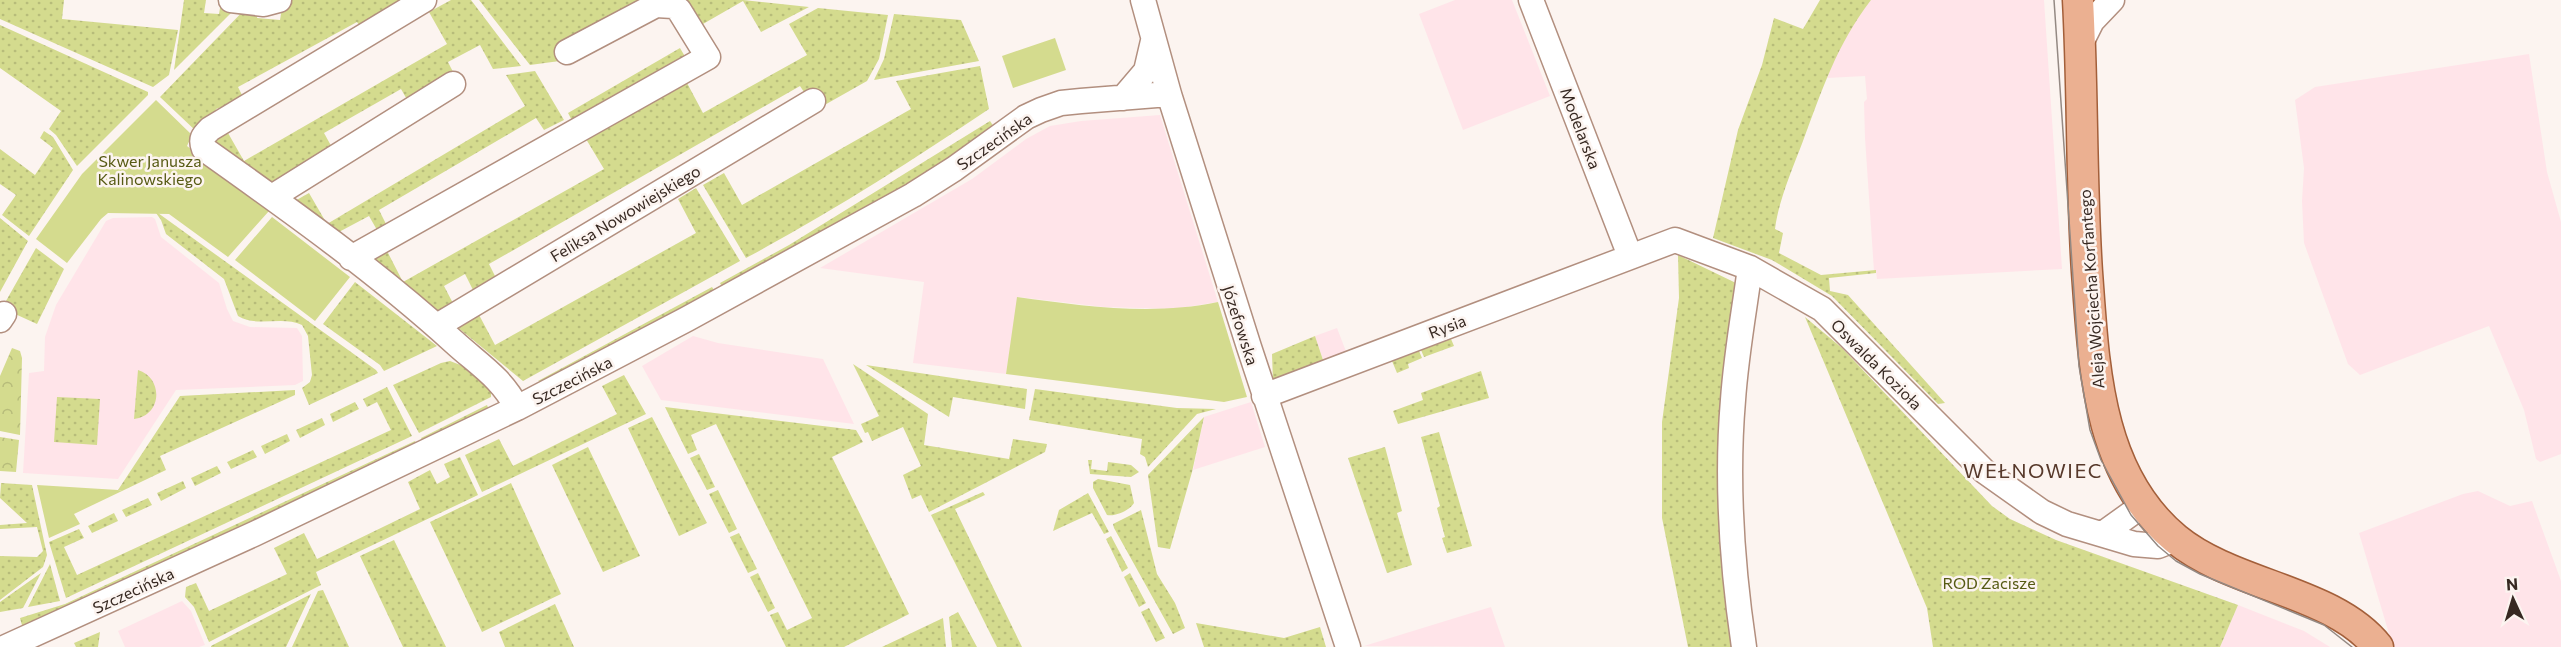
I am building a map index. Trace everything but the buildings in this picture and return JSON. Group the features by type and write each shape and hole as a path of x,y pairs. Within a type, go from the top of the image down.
{"main road":[{"name":"Aleja Wojciecha Korfantego","path":"2078,0 2082,201 2098,392 2112,443 2143,505 2176,539 2215,564 2335,612 2366,633 2378,647"}],"street":[{"path":"239,1 264,4 279,0"},
{"path":"424,0 210,129 202,137 204,149 272,197 437,326 507,388 517,408"},
{"name":"Józefowska","path":"1143,0 1169,94 1264,396 1348,647"},
{"name":"Modelarska","path":"1531,0 1630,256"},
{"path":"2080,45 2092,21 2112,0"},
{"path":"351,258 708,57 680,10 665,5 656,5 567,52"},
{"path":"1123,98 1146,71 1154,39"},
{"path":"272,197 453,84"},
{"name":"Szczecińska","path":"6,647 206,556 517,408 687,320 876,216 954,169 1026,117 1061,103 1169,94"},
{"name":"Feliksa Nowowiejskiego","path":"437,326 813,101"},
{"name":"Oswalda Kozioła","path":"1630,256 1675,240 1750,268 1821,309 1984,471 2042,512 2067,524 2104,533 2130,543 2158,546 2176,539"},
{"name":"Rysia","path":"1264,396 1630,256"},
{"path":"1744,647 1733,554 1731,432 1740,326 1750,268"},
{"path":"2104,533 2143,505"}],"shaded area":[{"path":"1455,0 1512,0 1550,96 1463,130 1419,14"},
{"path":"1871,0 2044,0 2062,269 1877,279 1876,271 1874,271 1865,138 1864,102 1867,99 1865,76 1827,78 1836,53 1852,24"},
{"path":"2529,54 2547,172 2561,222 2561,454 2540,462 2536,459 2524,410 2489,326 2360,375 2348,364 2304,243 2302,201 2304,168 2295,100 2315,87"},
{"path":"1160,115 1218,302 1174,309 1103,307 1018,297 1006,374 913,363 924,282 820,268 972,179 1026,139 1050,126 1081,121"},
{"path":"152,217 155,219 161,237 219,283 233,321 250,327 297,328 302,336 303,381 295,385 176,390 118,479 23,473 29,373 44,371 45,337 56,305 106,221 113,218"},
{"path":"1337,328 1347,354 1324,363 1315,336"},
{"path":"693,336 718,343 823,359 854,424 661,400 642,366"},
{"path":"1251,402 1265,447 1193,470 1204,417"},
{"path":"2478,491 2510,506 2532,501 2561,581 2561,647 2393,647 2359,533 2463,494"},
{"path":"182,601 191,611 205,645 199,647 125,647 118,631"},
{"path":"2238,605 2304,631 2330,647 2220,647"},
{"path":"1491,607 1505,647 1364,646"}],"green space":[{"path":"0,0 64,0 62,19 178,30 169,75 153,87 0,19"},
{"path":"184,0 206,0 204,13 219,14 221,2 240,4 174,70"},
{"path":"292,0 419,0 364,33 357,22 238,87 244,99 216,109 212,124 197,132 160,97 249,5 258,6 257,18 280,20 282,8 285,9"},
{"path":"451,0 471,0 521,66 493,69 480,45 448,62 456,78 409,103 401,89 324,133 334,151 276,187 215,142 216,139 228,133 244,161 447,44 429,12"},
{"path":"479,0 743,0 809,7 761,32 743,1 696,28 675,4 567,60 530,65"},
{"path":"1820,0 1871,0 1848,34 1831,68 1786,185 1775,229 1783,233 1779,253 1821,275 1876,270 1876,273 1829,278 1830,291 1848,295 1945,403 1938,404 1832,296 1772,260 1713,238 1738,130 1762,65 1774,18 1803,29"},
{"path":"818,8 888,15 879,59 867,81 821,107 808,98 800,86 489,264 499,284 476,296 465,274 444,286 456,309 443,316 371,260 387,251 403,282 604,169 586,139 687,83 703,113 807,55 789,24"},
{"path":"894,14 961,20 979,61 874,80 884,59"},
{"path":"0,25 148,92 148,95 77,166 56,135 49,129 61,111 0,68"},
{"path":"1055,38 1066,70 1013,88 1002,56"},
{"path":"680,48 690,65 576,128 568,113"},
{"path":"980,66 989,109 869,186 746,258 703,185 724,173 742,205 911,109 896,81"},
{"path":"535,71 564,120 544,130 536,118 379,210 390,232 381,237 369,216 337,233 293,202 309,193 327,224 525,106 506,75"},
{"name":"Skwer Janusza Kalinowskiego","path":"156,100 192,135 187,146 269,211 228,257 169,214 108,213 67,263 36,239 82,174"},
{"path":"990,121 994,127 947,162 723,289 720,283 789,245"},
{"path":"44,131 53,137 73,170 29,236 2,215 16,195 0,184 0,149 35,175 53,148 40,138"},
{"path":"696,188 740,261 523,381 456,326 478,313 495,345 696,233 678,199"},
{"path":"133,195 378,373 309,405 302,388 310,382 312,375 308,336 302,325 286,321 253,321 238,316 224,279 166,234 156,213 115,213"},
{"path":"272,217 350,277 315,321 235,260"},
{"path":"0,218 28,241 0,292"},
{"path":"36,248 64,269 37,324 2,308"},
{"path":"1678,255 1738,284 1736,647 1688,647 1662,518 1662,422 1679,298"},
{"path":"355,282 437,346 384,371 380,365 323,324"},
{"path":"712,287 716,293 548,382 538,381"},
{"path":"1017,297 1092,306 1143,309 1218,302 1247,397 1224,402 1006,374"},
{"name":"ROD Zacisze","path":"1805,317 1842,348 1992,506 2010,519 2056,540 2238,605 2220,647 1933,647 1927,608"},
{"path":"1315,336 1324,363 1273,382 1272,354"},
{"path":"1451,339 1454,346 1424,357 1421,350"},
{"path":"12,348 20,351 22,358 20,435 0,431 0,376"},
{"path":"1419,351 1422,358 1408,364 1409,368 1397,373 1392,361"},
{"path":"450,361 463,366 491,388 491,397 419,433 393,385"},
{"path":"853,364 928,414 924,445 1009,459 1013,439 1047,444 1045,452 929,512 921,495 912,499 903,475 921,466 903,427 872,441 868,432 865,433 861,424 879,416"},
{"path":"866,365 1027,389 1025,409 953,397 949,417"},
{"path":"138,370 152,381 156,388 156,396 150,411 134,419"},
{"path":"1481,371 1489,398 1398,424 1393,411 1423,400 1421,393"},
{"path":"624,375 646,414 482,492 465,455 499,439 513,466 617,414 602,386"},
{"path":"387,387 412,436 66,598 49,542 79,529 84,538 64,547 77,575 391,430 377,402 367,407 363,399"},
{"path":"1035,389 1177,408 1216,409 1197,414 1148,467 1145,457 1140,454 1142,439 1029,420"},
{"path":"295,390 295,395 160,456 166,470 122,491 118,490 180,396"},
{"path":"57,397 100,399 97,445 54,442"},
{"path":"355,402 359,409 333,422 330,414"},
{"path":"487,405 489,410 423,443 421,438"},
{"path":"665,407 856,430 863,442 832,457 909,614 844,647 786,647 770,615 778,612 787,630 812,618 716,424 691,435 697,450 688,454"},
{"path":"652,417 707,523 679,536 628,428"},
{"path":"1204,417 1192,472 1170,549 1158,547 1148,475"},
{"path":"322,418 325,425 300,438 296,430"},
{"path":"1439,432 1472,546 1447,553 1437,508 1440,506 1421,437"},
{"path":"287,434 290,441 265,454 261,446"},
{"path":"0,437 19,440 16,472 0,471"},
{"path":"415,441 417,446 23,629 20,618 65,604"},
{"path":"588,447 640,556 603,572 552,465"},
{"path":"1385,447 1402,511 1397,513 1412,565 1387,573 1348,458"},
{"path":"253,450 257,457 231,469 227,462"},
{"path":"699,454 715,487 707,490 690,458"},
{"path":"460,457 478,495 316,572 321,585 209,642 194,607 185,597 186,587 196,583 209,611 287,574 274,548 304,533 317,559 420,509 408,482 430,470 437,484 450,477 444,464"},
{"path":"1088,460 1092,460 1091,469 1107,471 1108,462 1131,465 1139,472 1131,477 1090,474"},
{"path":"217,466 221,473 195,486 191,478"},
{"path":"1098,479 1130,485 1134,503 1122,512 1107,515 1093,488 1093,482"},
{"path":"183,481 186,488 161,501 157,493"},
{"path":"1,483 32,485 47,555 43,567 0,600 0,556 37,557 43,551 37,527 0,529 0,525 27,523 0,498"},
{"path":"511,483 561,594 482,632 430,522"},
{"path":"37,485 122,491 74,514 80,524 49,538"},
{"path":"718,490 737,529 729,533 709,494"},
{"path":"983,492 985,495 955,509 1022,647 997,647 931,515"},
{"path":"1088,493 1109,532 1104,534 1092,513 1053,531 1059,510"},
{"path":"148,498 152,505 126,517 122,510"},
{"path":"1141,510 1157,574 1175,603 1185,628 1173,634 1114,528 1113,524"},
{"path":"114,513 118,521 92,533 88,526"},
{"path":"739,533 757,569 748,573 730,537"},
{"path":"1111,536 1128,568 1122,572 1106,539"},
{"path":"394,540 446,647 403,647 360,556"},
{"path":"50,564 60,601 28,607"},
{"path":"41,573 23,608 0,612 0,602"},
{"path":"758,573 775,608 768,612 750,577"},
{"path":"1130,573 1146,603 1139,607 1124,577"},
{"path":"323,590 349,647 292,647 318,591"},
{"path":"311,594 286,647 211,647 211,646"},
{"path":"555,604 574,647 505,647 499,632"},
{"path":"1149,608 1165,638 1156,642 1141,612"},
{"path":"958,612 977,647 952,647 949,617"},
{"path":"943,618 946,647 882,647"},
{"path":"1196,623 1284,638 1320,627 1326,647 1204,647"},
{"path":"100,632 98,647 76,647 74,643"}],"tram line":[{"path":"2054,0 2079,366 2090,430 2101,460 2131,515 2158,546 2176,561 2200,574 2324,625 2352,647"}],"district":[{"name":"WEŁNOWIEC","path":"2033,470"}]}
